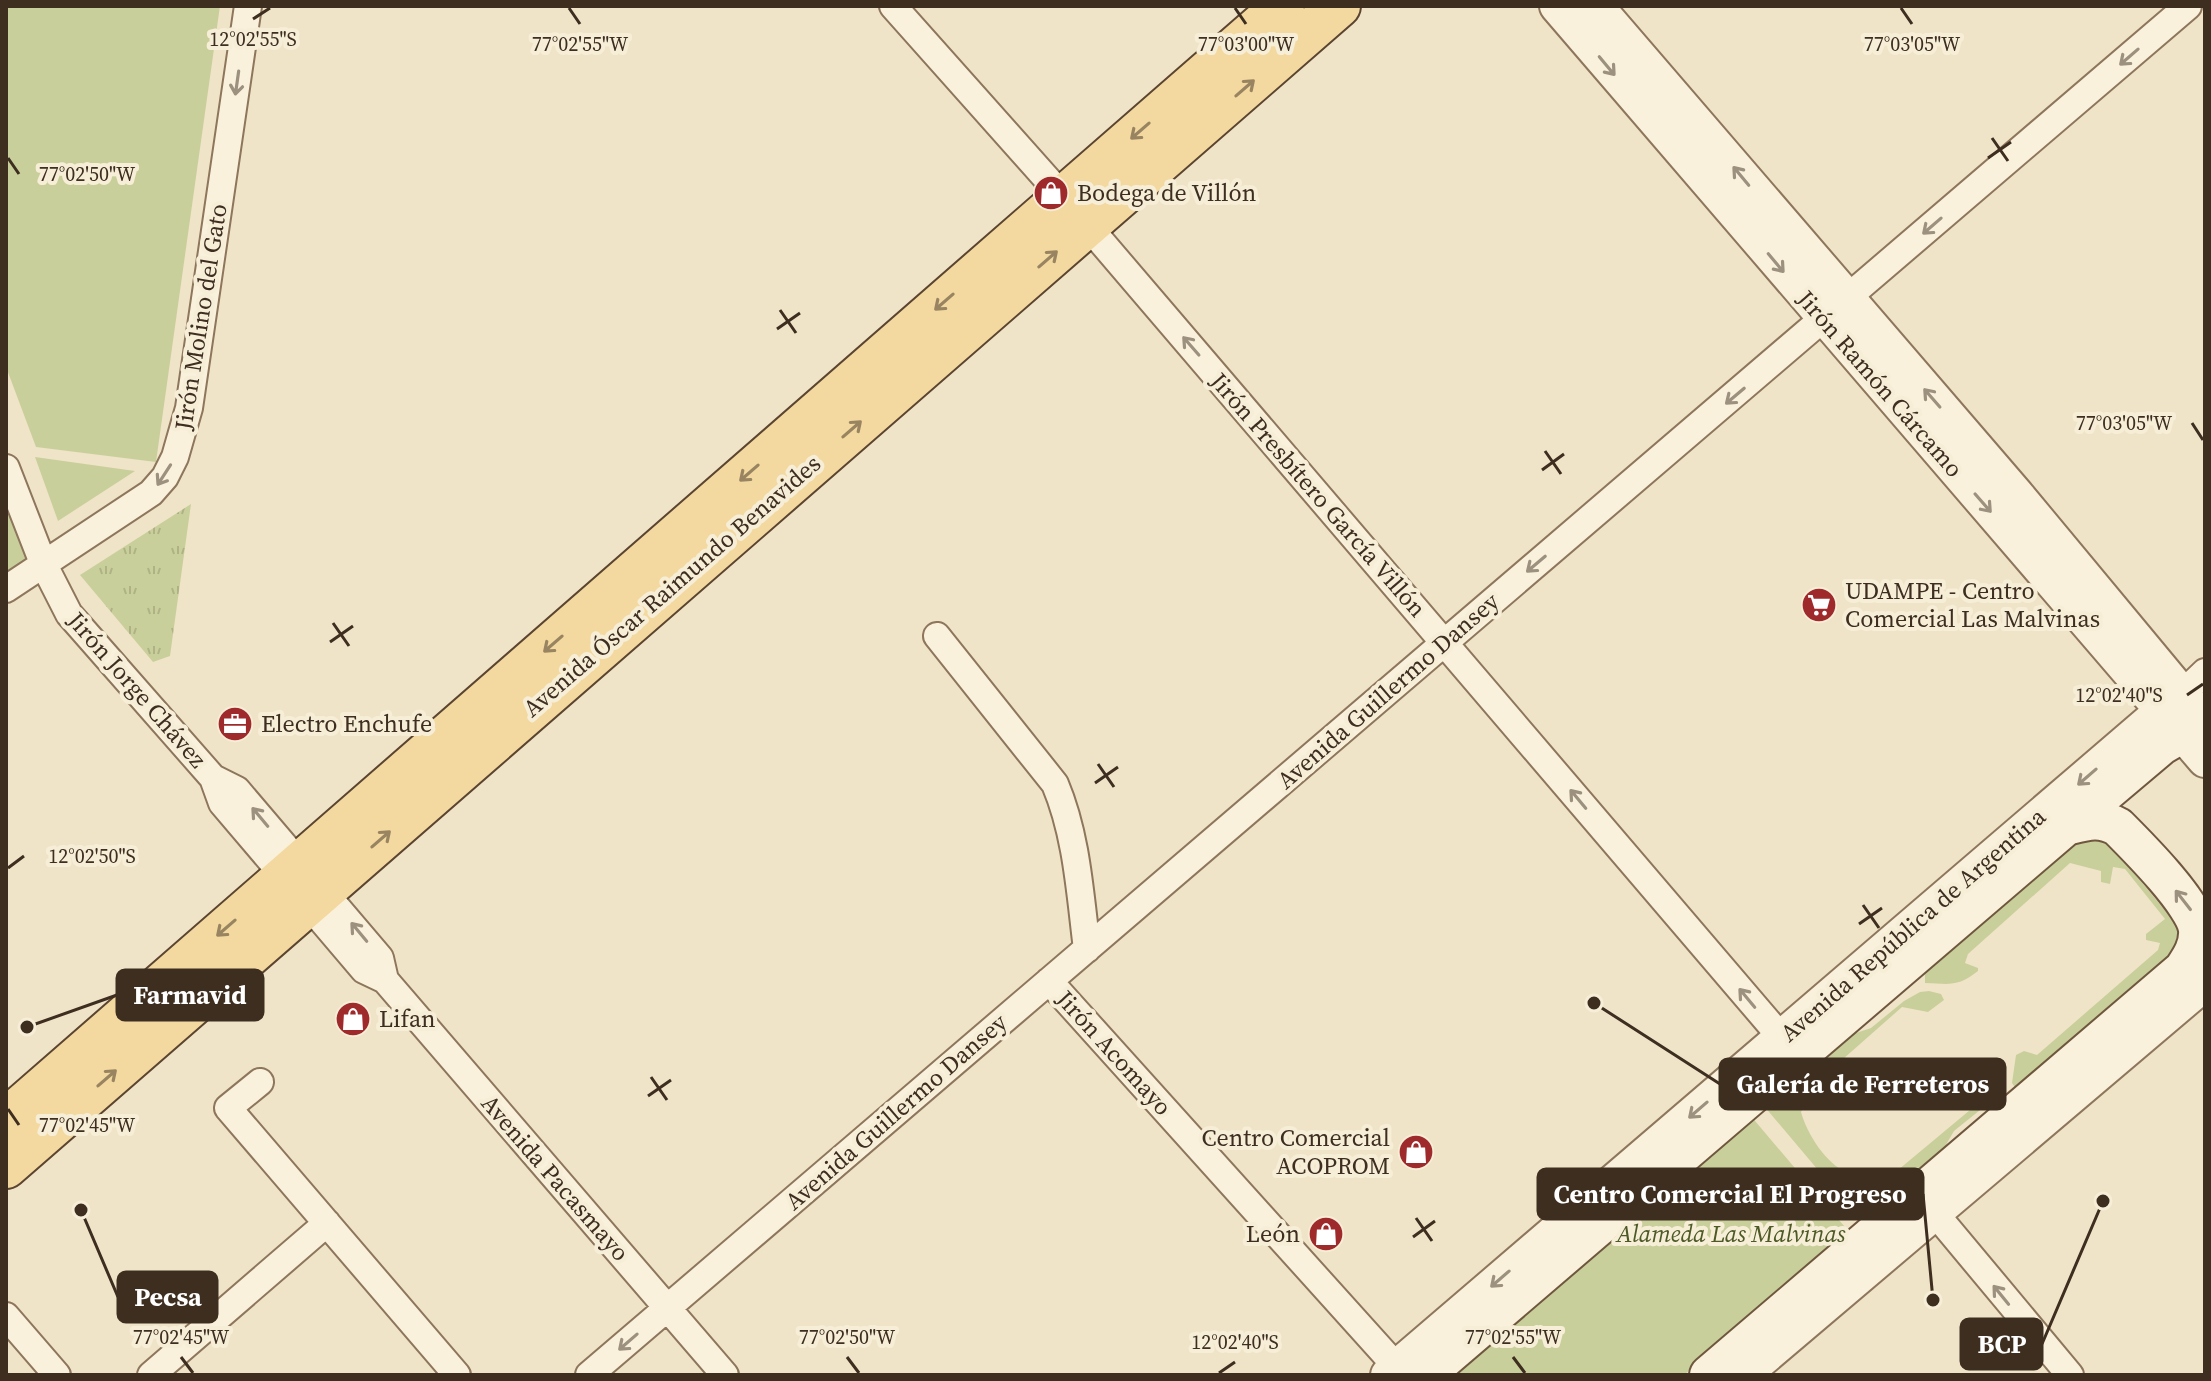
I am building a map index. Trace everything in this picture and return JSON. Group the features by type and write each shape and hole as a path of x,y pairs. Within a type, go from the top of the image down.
{"main road":[{"name":"Avenida Óscar Raimundo Benavides","path":"1076,211 1283,6"},
{"name":"Avenida Óscar Raimundo Benavides","path":"6,1167 304,884 1076,211 1339,6"},
{"name":"Avenida República de Argentina","path":"1403,1373 1789,1047 2066,826 2194,717"},
{"path":"1709,1375 2198,968 2198,928 2186,904 2118,827 2107,820 2094,819 2066,826"},
{"name":"Avenida Óscar Raimundo Benavides","path":"6,1120 304,884"}],"street":[{"name":"Jirón Molino del Gato","path":"6,589 144,499 165,477 175,457 189,408 248,6"},
{"name":"Jirón Presbítero García Villón","path":"893,6 1076,211 1789,1047"},
{"name":"Jirón Ramón Cárcamo","path":"1557,6 1835,309 2016,494 2194,717"},
{"name":"Jirón Ramón Cárcamo","path":"1596,6 1835,309"},
{"name":"Avenida Guillermo Dansey","path":"589,1375 2188,6"},
{"name":"Jirón Jorge Chávez","path":"6,468 43,563 69,614 213,778 222,803 304,884"},
{"path":"937,636 1055,784 1065,807 1073,841 1087,949"},
{"name":"Avenida República de Argentina","path":"1789,1047 2194,717"},
{"name":"Avenida Pacasmayo","path":"304,884 380,958 385,980 725,1375"},
{"path":"1743,1375 1934,1212 2198,968"},
{"name":"Jirón Acomayo","path":"1049,981 1403,1373"},
{"path":"260,1082 228,1108 457,1375"},
{"path":"1934,1212 2070,1375"},
{"path":"151,1375 327,1223"},
{"path":"6,1316 57,1375"}],"green space":[{"path":"6,6 220,6 156,462 36,447 6,367"},
{"path":"35,457 135,471 58,521"},
{"path":"6,495 28,554 27,569 6,587"},
{"path":"191,504 170,656 153,662 80,575"},
{"path":"2100,838 2111,845 2177,925 2180,938 2175,958 2016,1089 2012,1083 2016,1055 2024,1051 2037,1055 2158,950 2160,943 2146,940 2146,934 2165,919 2125,869 2113,867 2110,884 2101,882 2101,871 2070,863 1968,954 1965,963 1978,968 1971,976 1953,983 1925,983 1925,966 2071,843"},
{"path":"1920,992 1941,994 1944,1000 1928,1012 1902,1007 1817,1082 1801,1112 1818,1147 1832,1163 1851,1174 1873,1179 1877,1170 1892,1175 1988,1095 1991,1088 1977,1083 1978,1070 1990,1059 2002,1061 2000,1090 1995,1098 1954,1131 1940,1155 1861,1221 1764,1106 1844,1037 1871,1028 1904,1001"},
{"name":"Alameda Las Malvinas","path":"1750,1115 1850,1233 1684,1375 1454,1375"}],"place":[{"name":"Bodega de Villón","path":"1051,193"},
{"name":"UDAMPE - Centro Comercial Las Malvinas","path":"1819,605"},
{"name":"Electro Enchufe","path":"235,724"},
{"name":"Galería de Ferreteros","path":"1594,1003"},
{"name":"Lifan","path":"353,1019"},
{"name":"Farmavid","path":"27,1027"},
{"name":"Centro Comercial ACOPROM","path":"1416,1152"},
{"name":"BCP","path":"2103,1201"},
{"name":"Pecsa","path":"81,1210"},
{"name":"León","path":"1326,1234"},
{"name":"Centro Comercial El Progreso","path":"1933,1300"}]}
